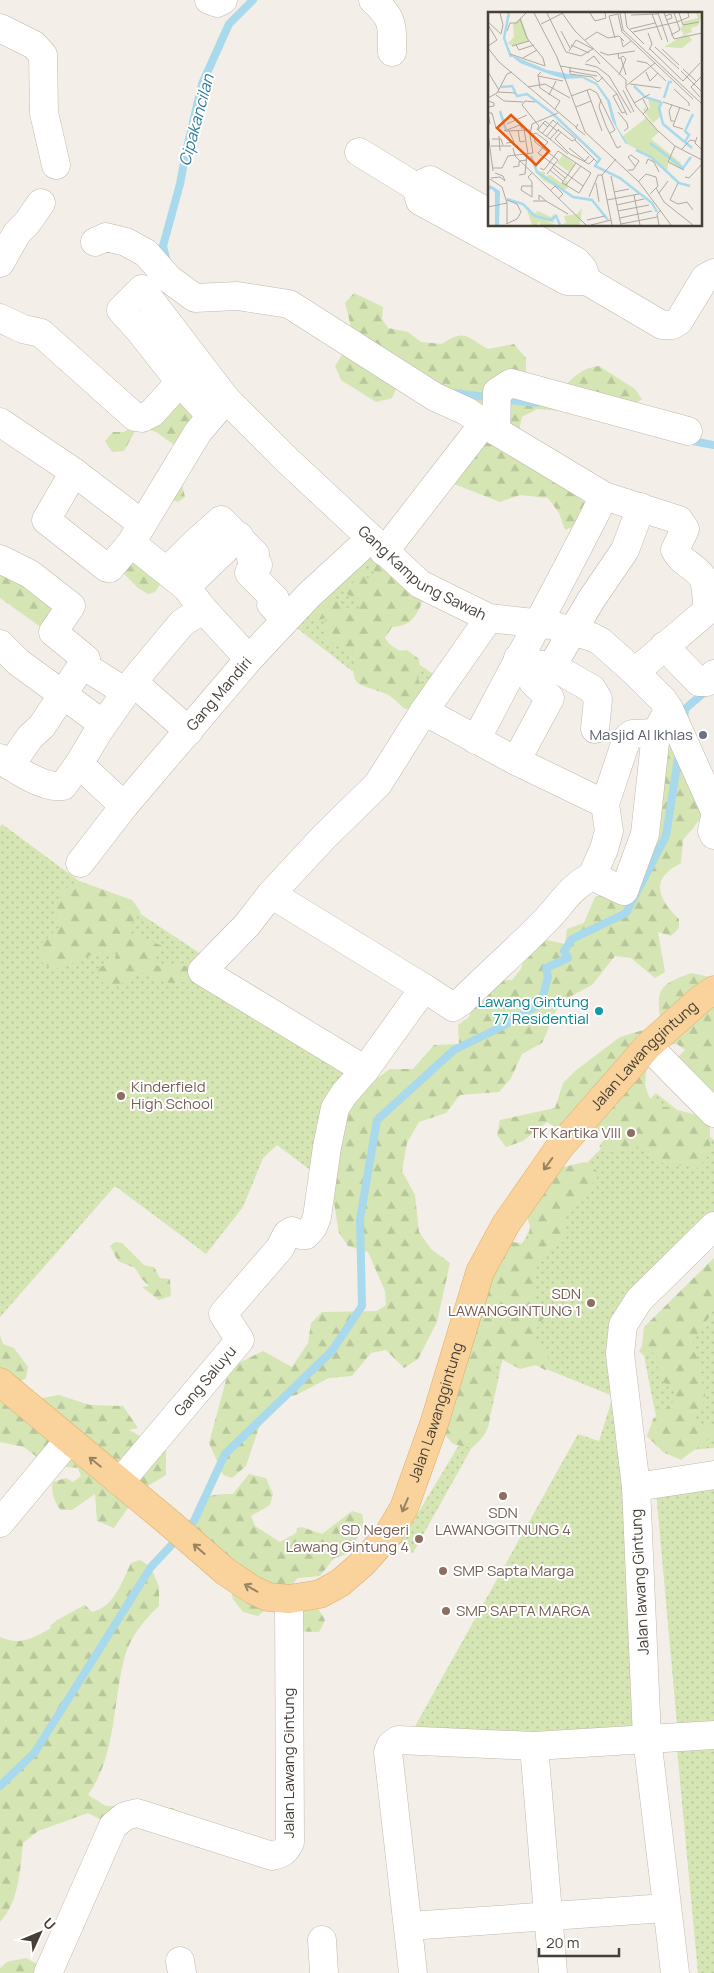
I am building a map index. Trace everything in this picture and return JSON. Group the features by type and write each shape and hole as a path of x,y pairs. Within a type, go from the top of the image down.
{"main road":[{"name":"Jalan Lawanggintung","path":"120,1482 226,1572 253,1590 268,1597 289,1599 320,1594 340,1583 363,1563 388,1536 404,1508 431,1432 480,1272 506,1224 553,1156 648,1046 702,998 714,990"},
{"path":"0,1382 68,1441 120,1482"}],"street":[{"path":"209,0 218,3 223,0"},
{"path":"373,0 386,12 392,28 392,52"},
{"path":"0,28 34,45 43,56 44,113 56,165"},
{"path":"359,152 416,186 420,201 488,226"},
{"path":"416,186 430,180 488,212"},
{"path":"0,263 17,233 27,223 41,203"},
{"path":"489,226 576,261 583,269 587,281 662,325 672,326 679,321 705,278 714,272"},
{"path":"95,242 106,237 126,242 146,253 169,279 195,298 237,296 289,304 435,398 466,411 494,414 604,496 641,506 679,520 684,528 675,550 678,557 703,579 711,607 635,672"},
{"path":"74,472 46,520 107,568 110,568 136,534 198,432 218,407 180,382 140,330 121,310 138,286 146,253"},
{"name":"Gang Kampung Sawah","path":"138,286 218,407 287,460 427,588 490,618 552,625 600,641 635,672 663,700 665,720 694,765 714,809"},
{"path":"0,318 23,329 41,333 135,417 142,418 152,412 180,382"},
{"path":"494,414 511,383 688,431"},
{"name":"Gang Mandiri","path":"80,863 124,806 285,619 378,545 494,414"},
{"path":"0,422 74,472 136,534 249,659"},
{"path":"516,761 550,698 533,682 537,663 536,624 571,562 604,496"},
{"path":"476,740 537,663 572,632 624,550 641,506"},
{"path":"177,579 239,536 255,554 250,558 258,565 249,573 275,599 271,604 285,619"},
{"path":"0,558 30,574 72,606 53,632 86,659 42,726 5,762 38,780 56,787 63,786 128,689 182,623 203,609"},
{"path":"424,988 365,1070 202,971 247,925 271,894 357,803 378,784 424,711 490,618"},
{"path":"0,644 18,662 103,724"},
{"path":"664,646 699,682 707,682 714,674"},
{"path":"537,663 592,689 598,699 595,729"},
{"path":"81,664 116,686 128,689 189,731"},
{"path":"424,711 516,761 605,804"},
{"path":"271,894 453,1007 462,1001 546,920 572,889 592,876 604,849 609,831 605,804 627,738 665,720"},
{"path":"592,876 624,891 644,834 665,720"},
{"path":"79,764 124,806"},
{"path":"714,821 712,831 714,835"},
{"path":"648,1046 714,1113"},
{"name":"Gang Saluyu","path":"120,1482 240,1340 223,1314 280,1248 287,1234 292,1231 306,1235 313,1227 317,1218 327,1147 336,1108 344,1094 365,1070"},
{"name":"Jalan lawang Gintung","path":"675,1973 647,1738 636,1487 620,1354 624,1326 639,1300 714,1226"},
{"path":"0,1524 68,1441"},
{"name":"Jalan Lawang Gintung","path":"636,1487 714,1475"},
{"name":"Jalan Lawang Gintung","path":"48,1973 113,1826 125,1816 137,1813 272,1856 280,1855 287,1849 290,1842 289,1599"},
{"path":"413,1973 388,1752 391,1745 398,1740 534,1746 714,1734"},
{"path":"534,1746 553,1973"},
{"path":"409,1926 666,1908"},
{"path":"322,1940 324,1973"}],"green space":[{"path":"354,293 383,307 382,319 388,328 408,332 421,342 442,344 449,339 461,335 488,349 514,344 526,358 526,375 564,387 579,373 599,366 635,389 642,399 629,408 564,411 537,409 522,417 518,435 529,453 557,450 570,471 574,494 590,507 582,523 565,530 559,513 548,498 520,495 500,502 454,484 486,416 472,397 451,398 397,387 392,398 376,402 341,380 335,366 351,336 345,303"},
{"path":"175,394 199,407 181,481 185,497 178,502 168,499 137,537 163,580 155,592 148,594 138,588 120,570 177,447 156,432 138,426 124,451 112,452 105,441 113,432 124,432"},
{"path":"369,547 418,592 379,637 442,680 416,714 356,667 352,671 289,622"},
{"path":"369,547 426,595 414,617 406,624 392,627 385,638 395,651 407,650 419,659 420,667 415,673 425,693 417,709 405,709 389,695 358,683 354,674 356,655 326,640 323,628 326,618 314,621 308,612 332,591 340,607 358,609 362,600 348,595 344,589 355,581 347,574 357,560 367,578 373,580 374,569 363,554"},
{"path":"0,557 65,609 45,630 0,598"},
{"path":"671,741 706,812 683,840 681,863 669,871 660,884 660,890 665,903 679,919 679,928 671,936 658,932 665,972 655,978 631,958 615,956 592,985 560,1002 542,1043 522,1054 511,1078 499,1092 460,1095 446,1113 419,1122 407,1143 402,1171 415,1195 419,1232 431,1249 450,1263 437,1322 418,1359 404,1368 386,1350 371,1353 352,1376 329,1378 296,1395 280,1398 260,1424 246,1466 232,1478 223,1475 209,1443 226,1380 237,1364 263,1351 292,1367 308,1343 311,1323 322,1312 377,1311 386,1305 385,1291 368,1252 348,1246 339,1233 330,1179 336,1139 352,1100 366,1086 390,1069 413,1069 434,1045 459,1044 458,1025 469,1017 474,992 482,981 512,980 521,969 528,939 533,937 565,944 567,929 584,923 595,897 606,894 615,899 657,747"},
{"path":"2,824 79,881 133,909 213,962 354,1073 317,1175 277,1145 263,1158 243,1207 206,1254 115,1186 0,1317 0,827"},
{"path":"79,881 132,900 141,912 129,927 130,933 165,947 154,958 157,966 186,966 192,972 186,981 168,983 138,971 123,983 108,986 99,980 97,969 115,959 116,953 92,955 59,968 47,966 41,961 41,944 59,927 55,910 60,892"},
{"path":"691,973 714,978 714,1095 678,1057 685,1050 677,1044 648,1046 645,1085 649,1097 657,1105 697,1115 710,1127 710,1153 699,1168 663,1163 636,1146 607,1154 599,1147 605,1138 603,1129 577,1141 547,1122 523,1141 506,1147 497,1135 500,1120 555,1108 563,1083 575,1071 620,1037 650,1028 660,1016 659,998 664,987 668,983"},
{"path":"656,1093 714,1140 714,1215 611,1325 652,1737 394,1756 388,1730 413,1730 578,1434 599,1441 613,1396 504,1352 491,1413 413,1553 400,1543 471,1425 513,1261 535,1220 576,1174"},
{"path":"585,1162 600,1173 582,1198 564,1213 564,1241 545,1255 535,1270 536,1301 545,1316 535,1331 533,1342 547,1351 549,1369 545,1370 536,1365 520,1369 501,1359 497,1362 493,1370 495,1392 488,1401 490,1416 488,1428 482,1438 472,1448 453,1444 446,1436 441,1421 455,1376 470,1356 468,1329 486,1312 482,1292 503,1240 523,1244 528,1241 530,1227 523,1199 559,1168"},
{"path":"115,1242 122,1243 144,1265 154,1267 160,1278 170,1279 171,1296 159,1300 142,1287 149,1286 135,1268 118,1261 110,1246"},
{"path":"714,1258 714,1309 693,1342 706,1399 694,1415 699,1428 714,1424 714,1435 681,1460 663,1452 647,1436 653,1419 673,1402 676,1391 659,1379 656,1352 643,1355 639,1351 642,1346 644,1327"},
{"path":"714,1273 714,1448 663,1452 642,1346"},
{"path":"0,1335 3,1344 14,1348 28,1367 26,1378 21,1381 4,1380 0,1383"},
{"path":"59,1395 90,1405 123,1406 138,1428 129,1430 166,1450 166,1475 140,1491 114,1528 97,1521 95,1494 72,1510 61,1510 57,1504 53,1493 53,1482 66,1478 73,1482 81,1476 78,1468 47,1465 24,1447 0,1442 0,1396 10,1404"},
{"path":"249,1474 266,1478 273,1494 270,1505 251,1516 255,1526 280,1542 296,1533 297,1528 302,1527 322,1534 352,1511 362,1514 364,1525 350,1553 334,1558 320,1576 298,1578 294,1582 293,1593 313,1600 325,1620 319,1632 290,1631 274,1602 258,1616 243,1612 233,1599 225,1571 190,1524 196,1508 204,1499 209,1496 233,1494"},
{"path":"714,1474 714,1731 678,1735 655,1480"},
{"path":"140,1560 151,1567 159,1587 159,1606 139,1629 127,1649 109,1745 104,1763 88,1795 106,1806 172,1808 191,1818 206,1846 197,1848 162,1826 146,1825 121,1830 88,1813 38,1831 23,1843 18,1885 11,1905 0,1922 0,1637 14,1641 27,1640 51,1628 50,1626 57,1620 85,1605 92,1612 100,1609 112,1599 121,1586 131,1563"},
{"path":"714,1746 714,1973 698,1973 677,1749"},
{"path":"26,1958 42,1967 45,1973 0,1973 0,1968 7,1962"}],"waterway":[{"name":"Cipakancilan","path":"167,262 163,246 180,184 202,84 229,24 253,0"},
{"path":"453,393 536,403"},
{"path":"687,440 714,445"},
{"path":"684,721 685,709 707,690"},
{"path":"0,1786 35,1752 151,1567 194,1521 225,1454 331,1352 362,1306 360,1219 377,1120 454,1050 501,1027 541,1003 548,977 546,968 568,958 564,951 572,939 626,913 666,836 679,752"}],"place":[{"name":"Masjid Al Ikhlas","path":"703,735"},
{"name":"Lawang Gintung 77 Residential","path":"599,1011"},
{"name":"Kinderfield High School","path":"121,1096"},
{"name":"TK Kartika VIII","path":"631,1133"},
{"name":"SDN LAWANGGINTUNG 1","path":"591,1303"},
{"name":"SDN LAWANGGITNUNG 4","path":"503,1496"},
{"name":"SD Negeri Lawang Gintung 4","path":"419,1539"},
{"name":"SMP Sapta Marga","path":"443,1571"},
{"name":"SMP SAPTA MARGA","path":"446,1611"}]}
